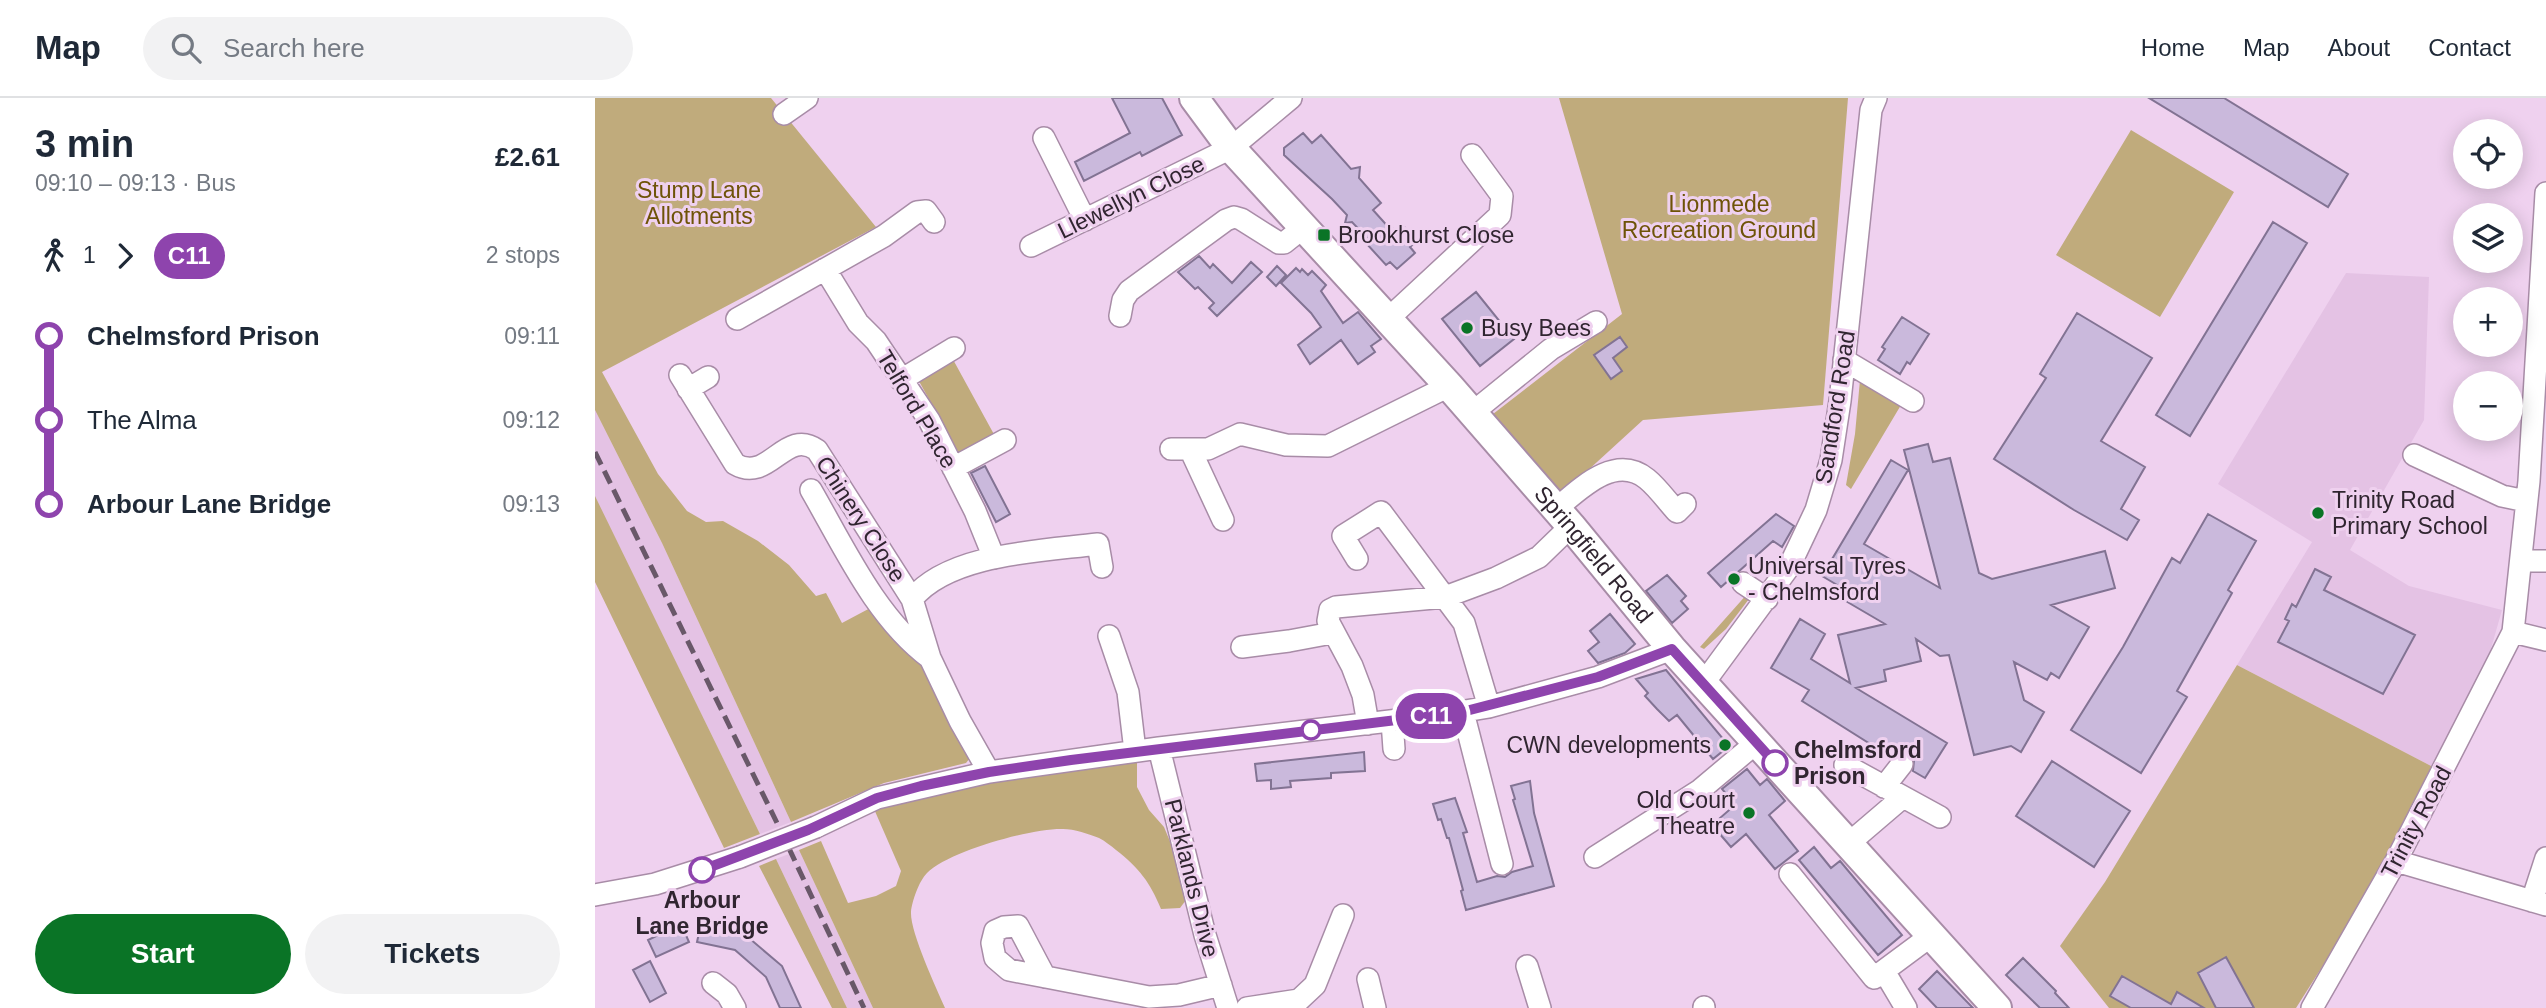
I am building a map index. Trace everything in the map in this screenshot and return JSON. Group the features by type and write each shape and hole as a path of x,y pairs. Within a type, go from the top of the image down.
{"main road":[{"name":"Springfield Road","path":"1193,98 1231,148 1389,318 1564,518 1672,649 1997,1008"}],"street":[{"path":"784,114 807,98"},
{"name":"Llewellyn Close","path":"1031,246 1231,148 1290,98"},
{"name":"Sandford Road","path":"1703,684 1789,567 1816,510 1831,460 1871,110 1876,98"},
{"path":"1044,138 1085,220"},
{"path":"1389,318 1500,215 1502,196 1472,155"},
{"path":"2546,193 2526,501 2513,632 2546,640"},
{"path":"737,319 884,236 917,212 926,211 934,222"},
{"path":"1120,316 1123,300 1129,291 1226,220 1234,217 1241,219 1279,243 1284,243 1304,227"},
{"name":"Telford Place","path":"825,269 858,323 876,341 929,420 994,558"},
{"path":"1472,413 1551,349 1595,322"},
{"path":"901,380 954,348"},
{"path":"1844,360 1913,401"},
{"name":"Chinery Close","path":"708,377 684,382 735,464 745,469 756,468 799,443 809,444 817,450 912,599"},
{"path":"1223,520 1210,490 1180,449 1208,449 1240,433 1286,445 1328,446 1449,386"},
{"path":"953,468 1005,440"},
{"path":"2414,455 2503,496 2526,501"},
{"path":"1368,724 1363,695 1352,666 1332,633 1328,616 1330,610 1336,607 1445,597 1496,578 1539,557 1591,481 1612,470 1629,471 1646,478 1677,512 1685,504"},
{"path":"811,490 886,615 903,635 930,658"},
{"path":"1357,559 1343,536 1381,512 1464,623 1489,707"},
{"path":"852,560 877,544"},
{"path":"989,772 960,721 930,658 912,599 918,591 953,570 994,558 1098,544 1102,568"},
{"path":"2521,561 2546,561"},
{"path":"1743,583 1767,598"},
{"name":"Trinity Road","path":"2312,1008 2396,862 2513,632"},
{"path":"1242,647 1332,633"},
{"path":"1109,636 1128,692 1135,751"},
{"path":"595,895 655,884 740,857 815,827 877,798 989,772 1135,751 1462,712 1598,677 1672,649"},
{"path":"1462,712 1502,864"},
{"path":"1392,721 1395,749"},
{"path":"1595,857 1700,790 1756,743"},
{"name":"Parklands Drive","path":"1159,748 1195,857 1205,935 1228,1008"},
{"path":"1884,787 1902,764"},
{"path":"1845,765 1940,817"},
{"path":"1848,844 1903,797"},
{"path":"2396,862 2539,903 2546,858"},
{"path":"1790,874 1874,978 1932,934"},
{"path":"1247,1008 1282,1006 1299,1000 1315,985 1343,915"},
{"path":"1527,966 1540,1008"},
{"path":"1884,971 1906,1008"},
{"path":"1045,977 1142,1002 1221,985"},
{"path":"1368,979 1375,1008"},
{"path":"713,983 727,994 735,1008"}],"shaded area":[{"name":"Trinity Road Primary School","path":"2346,273 2429,277 2424,420 2350,550 2409,586 2502,610 2490,652 2433,767 2237,665 2312,542 2218,484"},
{"path":"595,410 662,543 791,822 760,834 595,497"},
{"path":"799,850 873,1008 847,1008 776,859"}],"green space":[{"name":"Stump Lane Allotments","path":"595,98 771,98 876,227 602,372 658,474 687,511 706,522 723,521 758,541 789,565 816,596 826,593 842,623 874,606 927,669 970,758 966,763 884,783 791,822 662,543 595,410"},
{"name":"Lionmede Recreation Ground","path":"1559,98 1848,98 1823,405 1643,420 1562,494 1493,414 1622,314"},
{"path":"2131,130 2234,192 2160,317 2056,255"},
{"path":"950,354 996,438 961,457 915,374"},
{"path":"1860,380 1901,405 1851,489 1846,485 1855,434"},
{"path":"595,496 760,834 724,848 595,582"},
{"path":"1748,593 1749,599 1726,629 1704,649 1700,647"},
{"path":"2237,665 2433,767 2383,871 2296,1008 2109,1008 2060,946 2105,882"},
{"path":"1137,762 1137,787 1149,810 1164,827 1174,851 1186,900 1180,908 1161,909 1153,891 1137,869 1108,844 1091,835 1067,829 1049,830 992,842 953,857 927,873 913,902 911,912 915,932 945,1008 873,1008 799,850 821,841 848,903 876,896 896,886 901,871 874,809 987,782"},
{"path":"776,859 847,1008 832,1008 759,866"}],"building":[{"path":"1112,98 1162,98 1182,135 1142,156 1140,152 1084,181 1075,162 1130,133"},
{"path":"2149,98 2224,98 2348,174 2328,207"},
{"path":"1303,133 1312,143 1321,135 1351,169 1360,167 1359,178 1381,203 1373,210 1391,230 1398,234 1405,228 1417,241 1410,247 1415,253 1397,269 1390,262 1386,265 1366,243 1369,240 1352,222 1345,223 1347,215 1284,155 1284,148"},
{"path":"2273,222 2307,243 2190,436 2156,415"},
{"path":"1199,256 1210,268 1213,264 1232,283 1251,262 1262,272 1217,316 1209,308 1214,303 1178,272"},
{"path":"1277,266 1286,275 1276,286 1267,277"},
{"path":"1296,268 1300,272 1302,269 1308,275 1312,271 1326,285 1321,291 1343,323 1358,312 1381,339 1371,346 1375,352 1358,364 1341,340 1310,364 1298,345 1321,327 1281,283"},
{"name":"Busy Bees","path":"1476,292 1514,339 1480,366 1442,319"},
{"path":"2077,313 2152,358 2101,441 2145,467 2121,509 2139,520 2127,540 1994,459 2046,378 2040,374"},
{"path":"1902,317 1929,334 1910,364 1907,362 1900,374 1878,360 1885,349 1882,347"},
{"path":"1620,337 1627,347 1613,358 1622,371 1611,379 1594,355"},
{"path":"1928,444 1933,462 1950,458 1979,573 1992,579 2105,551 2115,588 2051,605 2089,627 2059,678 2051,673 2047,680 2014,662 2024,700 2044,712 2021,752 2011,746 1974,755 1949,655 1940,656 1916,639 1921,661 1884,670 1886,681 1856,688 1947,743 1925,778 1913,771 1914,760 1909,753 1898,752 1891,757 1802,701 1809,690 1771,668 1800,619 1825,634 1811,659 1850,683 1838,635 1885,624 1844,600 1849,592 1822,576 1891,460 1908,470 1864,544 1940,588 1904,450"},
{"path":"985,466 1010,514 996,522 971,473"},
{"path":"1776,514 1794,526 1782,547 1773,541 1721,587 1708,573"},
{"path":"2208,514 2256,541 2228,590 2232,593 2177,691 2187,697 2141,773 2071,730 2123,647 2172,558 2180,563"},
{"path":"2315,569 2331,577 2324,590 2415,635 2383,694 2278,642 2289,621 2285,619 2292,604 2296,607"},
{"path":"1667,575 1686,596 1681,601 1688,609 1672,623 1646,591"},
{"path":"1610,614 1635,644 1625,653 1598,663 1588,651 1599,642 1590,631"},
{"path":"1666,670 1729,746 1713,759 1677,715 1669,721 1657,709 1645,696 1648,693 1636,679"},
{"path":"1364,752 1365,771 1331,773 1331,778 1290,781 1291,787 1271,789 1271,780 1257,781 1255,764"},
{"path":"2052,761 2130,811 2094,867 2016,816"},
{"path":"1747,769 1760,785 1767,779 1785,801 1769,815 1798,851 1775,869 1746,834 1731,847 1712,825 1735,805 1722,789"},
{"path":"1530,781 1534,813 1554,886 1466,910 1449,838 1441,819 1438,820 1433,804 1455,798 1467,832 1463,833 1477,882 1497,876 1505,877 1533,866 1511,786"},
{"path":"1814,847 1831,868 1840,861 1902,935 1878,955 1799,860"},
{"path":"681,924 689,942 656,957 648,940"},
{"path":"701,924 743,933 782,966 801,1008 780,1008 766,977 735,950 697,942"},
{"path":"2226,957 2254,1008 2216,1008 2198,973"},
{"path":"2023,958 2069,1008 2040,1008 2006,975"},
{"path":"650,961 666,993 650,1002 633,970"},
{"path":"1937,971 1973,1008 1937,1008 1919,989"},
{"path":"2122,976 2171,1004 2177,992 2204,1008 2131,1008 2110,996"}],"railway":[{"path":"595,452 779,827 864,1008"}],"bus line":[{"name":"C11","path":"702,870 808,830 877,798 921,786 989,772 1071,760 1462,712 1598,677 1672,649 1775,763"}],"place":[{"name":"Brookhurst Close","path":"1324,235"},
{"name":"Busy Bees","path":"1467,328"},
{"name":"Trinity Road Primary School","path":"2318,513"},
{"name":"Universal Tyres - Chelmsford","path":"1734,579"},
{"name":"CWN developments","path":"1725,745"},
{"name":"Chelmsford Prison","path":"1775,763"},
{"name":"Old Court Theatre","path":"1749,813"},
{"name":"Arbour Lane Bridge","path":"702,870"}]}
